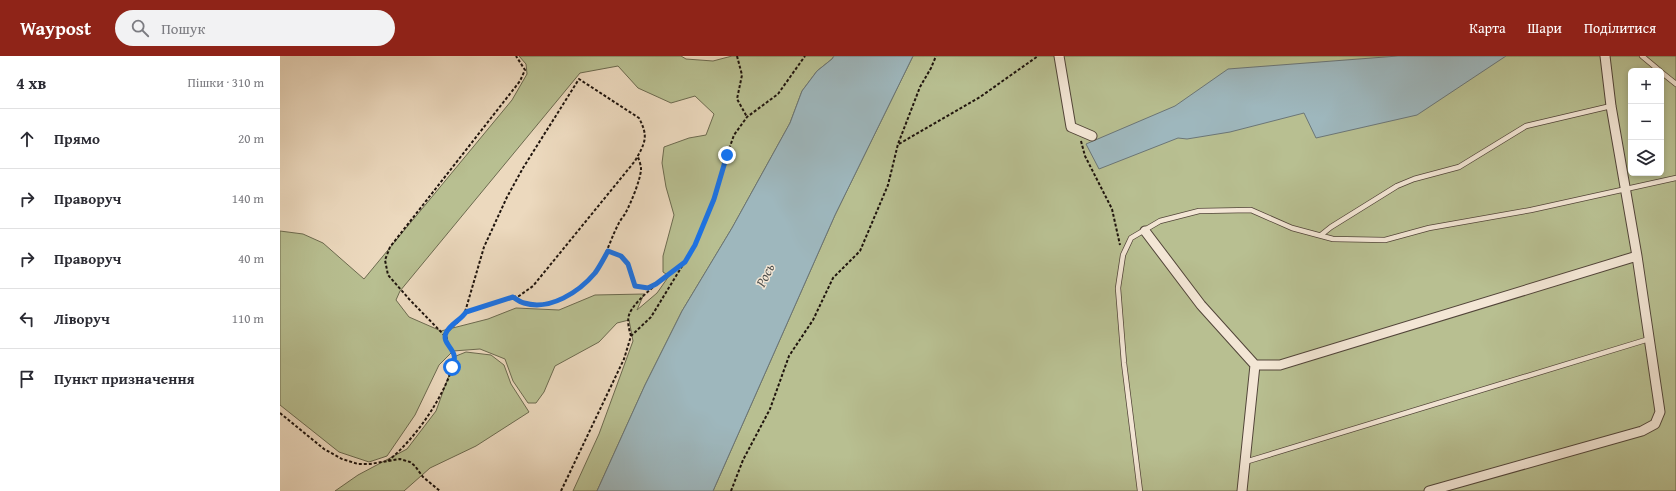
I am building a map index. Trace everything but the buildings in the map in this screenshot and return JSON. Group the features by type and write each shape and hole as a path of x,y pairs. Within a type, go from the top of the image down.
{"street":[{"path":"1058,56 1071,127 1092,136"},
{"path":"1429,491 1642,431 1655,424 1660,412 1637,256 1624,189 1611,106 1605,56"},
{"path":"1145,231 1201,305 1255,365 1242,491"},
{"path":"1255,365 1280,364 1637,256"}],"lane":[{"path":"1642,56 1656,68"},
{"path":"1664,74 1676,84"},
{"path":"1321,235 1331,227 1397,186 1414,179 1459,167 1526,126 1611,106"},
{"path":"1140,491 1123,355 1118,288 1123,255 1131,238 1160,221 1199,211 1251,210 1292,228 1333,239 1385,240 1429,228 1531,210 1676,178"},
{"path":"1245,462 1649,339"}],"path":[{"path":"388,461 409,442 427,418 455,359 445,337 388,275 386,260 390,247 520,81 525,70 516,56"},
{"path":"737,56 742,75 737,99 747,117"},
{"path":"561,491 624,360 631,336 651,317 695,245 714,199 734,136 747,117 778,94 805,56"},
{"path":"731,491 743,460 770,409 789,356 813,320 833,278 860,251 888,185 898,144 920,87 936,56"},
{"path":"898,144 980,97 1038,56"},
{"path":"445,337 447,332 462,318 466,312 484,247 522,168 579,79 639,118 644,128 646,138 638,157 532,286 519,296 466,312"},
{"path":"1078,131 1085,156 1112,209 1123,255"},
{"path":"513,297 523,303 537,305 552,302 572,294 596,272 608,251 618,225 633,196 641,168 638,157"},
{"path":"608,251 621,256 628,264 635,286 648,288 656,284"},
{"path":"631,336 628,327 629,315 638,302 656,284 685,262"},
{"path":"280,413 324,449 342,459 358,464 400,459 410,462 423,477 440,491"}],"green space":[{"path":"519,56 681,56 686,59 713,61 732,56 834,56 817,71 802,91 790,123 732,228 682,311 645,385 597,491 573,491 599,434 633,341 629,320 617,323 599,342 555,366 544,392 536,403 528,403 513,381 505,359 480,349 453,351 439,365 415,415 387,456 369,462 339,452 280,405 280,231 303,234 323,243 364,279 512,100 527,74 526,64","holes":["618,66 638,88 671,103 695,96 714,114 706,135 689,138 664,147 662,163 666,187 674,215 663,256 663,272 669,276 657,293 637,310 644,294 595,295 559,310 516,308 488,319 441,331 409,317 396,300 400,291 580,73"]},
{"path":"913,56 1676,56 1676,491 713,491 835,215"},
{"path":"466,352 491,355 504,365 511,384 529,412 476,446 430,468 404,491 335,491 358,475 407,449 436,411 456,356"}],"water":[{"name":"Рось","path":"834,56 913,56 835,215 713,491 597,491 645,385 682,311 732,228 790,123 802,91 817,71"},
{"path":"1398,56 1506,56 1417,115 1316,138 1304,113 1230,132 1187,139 1178,138 1099,169 1086,144 1175,106 1228,69"}],"route":[{"path":"452,367 455,359 454,354 446,342 445,337 447,332 462,318 466,312 513,297 523,303 537,305 552,302 572,294 596,272 608,251 621,256 628,264 634,277 635,286 642,288 648,288 656,284 685,262 695,245 714,199 727,155"}]}
